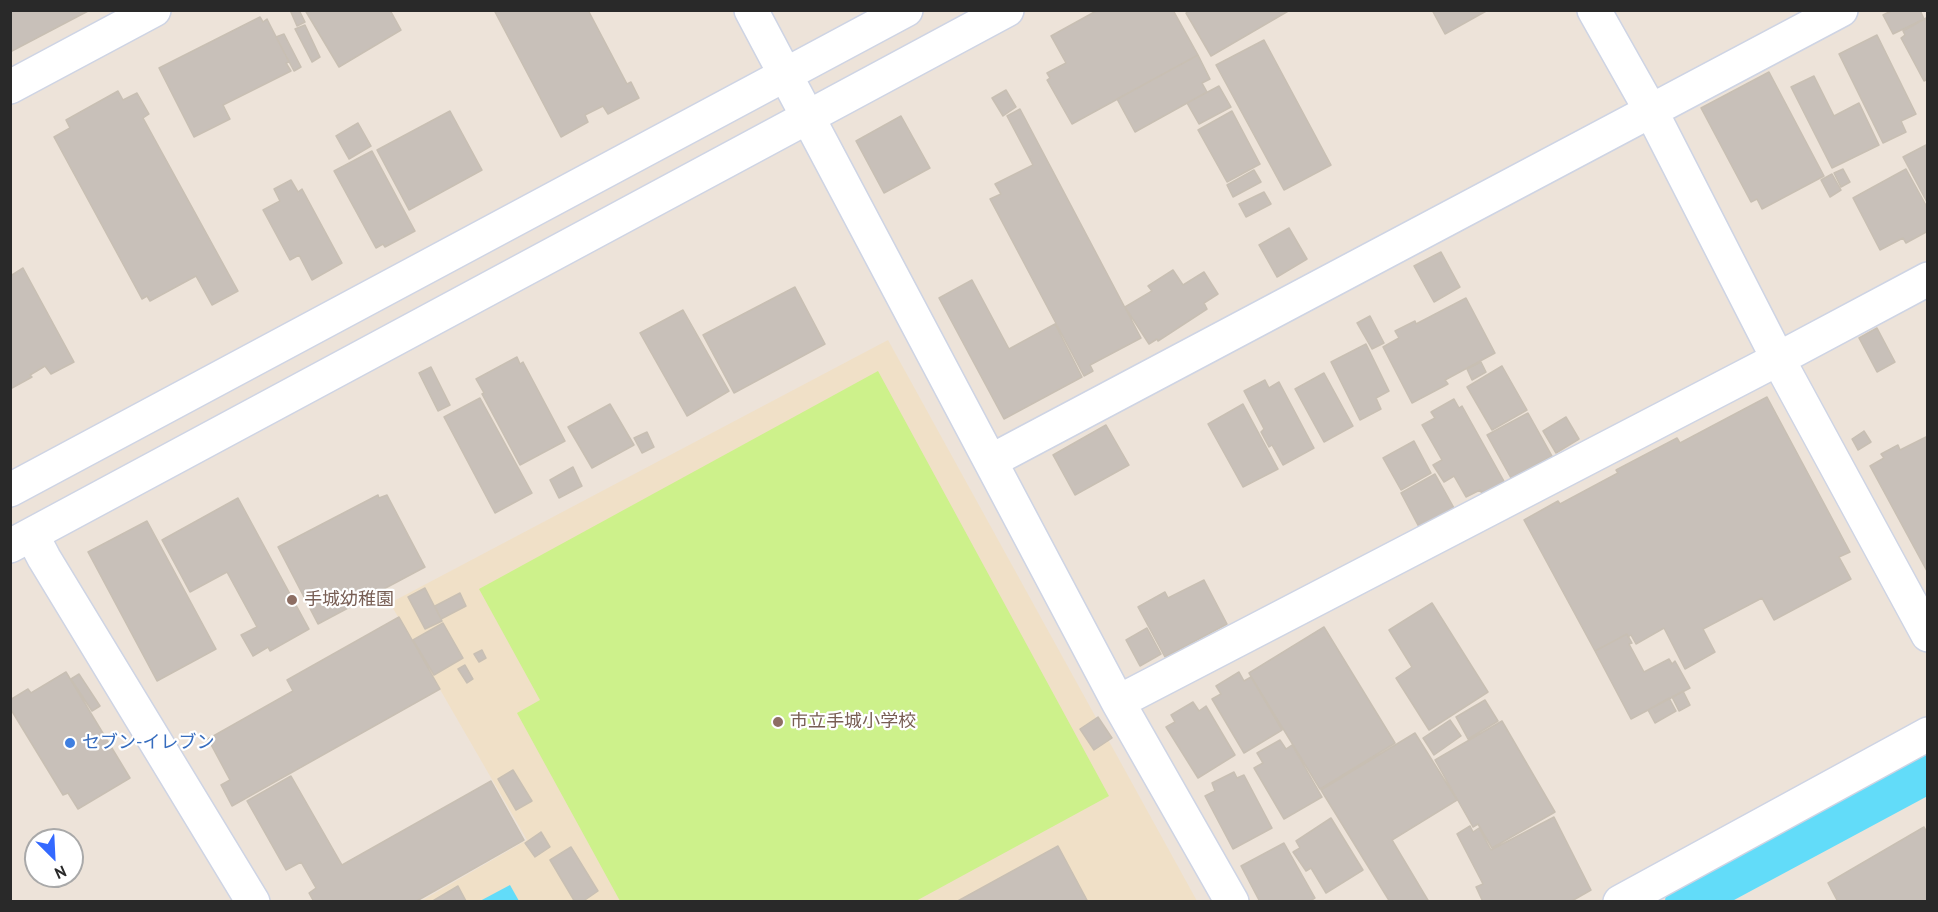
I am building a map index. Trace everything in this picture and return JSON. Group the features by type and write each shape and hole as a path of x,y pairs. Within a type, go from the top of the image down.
{"street":[{"path":"10,87 154,10"},
{"path":"751,10 1118,702 1232,902"},
{"path":"10,490 906,10"},
{"path":"253,902 44,558 21,540 1007,10"},
{"path":"1594,10 1651,111 1778,359 1928,635"},
{"path":"991,461 1841,10"},
{"path":"1118,702 1928,279"},
{"path":"1620,902 1928,734"}],"shaded area":[{"name":"市立手城小学校","path":"888,340 1197,901 421,901 527,840 390,603"}],"green space":[{"name":"市立手城小学校","path":"878,371 1109,796 916,901 620,901 517,713 540,700 479,589"}],"water":[{"path":"510,885 519,901 480,901"}],"building":[{"path":"10,10 90,10 10,52"},
{"path":"290,10 299,10 305,22 297,26"},
{"path":"305,10 390,10 401,30 339,67"},
{"path":"494,10 588,10 627,84 631,82 639,98 608,114 603,106 585,115 588,122 561,137"},
{"path":"1098,10 1173,10 1198,55 1072,124 1047,80 1050,78 1047,73 1066,63 1051,36"},
{"path":"1190,10 1290,10 1211,56 1186,13"},
{"path":"1432,10 1488,10 1445,34"},
{"path":"1893,10 1920,10 1924,19 1893,34 1883,15"},
{"path":"260,17 263,22 267,19 289,62 286,63 291,71 223,105 230,119 194,137 159,68"},
{"path":"1928,17 1928,79 1924,81 1901,38 1905,35 1903,31"},
{"path":"305,25 320,57 312,62 295,29"},
{"path":"284,34 301,67 294,71 276,37"},
{"path":"1877,35 1916,114 1901,121 1906,132 1883,143 1839,54"},
{"path":"1264,40 1331,165 1284,190 1216,65"},
{"path":"1198,55 1210,79 1202,83 1207,92 1135,132 1117,99"},
{"path":"1769,72 1824,176 1762,209 1757,199 1751,202 1701,108"},
{"path":"1814,76 1834,116 1859,103 1879,145 1832,168 1791,87"},
{"path":"1219,86 1231,107 1199,124 1187,103"},
{"path":"1006,90 1016,107 1003,116 992,98"},
{"path":"118,91 123,100 137,93 149,114 143,118 238,291 212,305 196,276 150,301 147,296 142,299 54,137 70,128 66,120"},
{"path":"1020,109 1141,338 1090,365 1093,371 1084,376 990,199 1001,194 995,184 1033,165 1007,116"},
{"path":"450,111 482,170 409,210 377,150"},
{"path":"1232,111 1260,164 1227,182 1198,130"},
{"path":"901,116 930,168 884,193 856,141"},
{"path":"358,123 371,146 349,159 336,136"},
{"path":"1928,144 1928,204 1903,157"},
{"path":"372,151 415,231 385,247 383,244 376,248 334,171"},
{"path":"1843,169 1850,182 1841,187 1834,173"},
{"path":"1906,169 1928,209 1928,231 1906,243 1903,238 1880,250 1853,198"},
{"path":"1254,170 1261,182 1233,197 1227,185"},
{"path":"1832,174 1841,190 1830,197 1821,180"},
{"path":"291,180 298,192 302,189 342,263 312,280 299,255 290,260 263,210 280,201 274,189"},
{"path":"1264,192 1271,204 1246,217 1239,204"},
{"path":"1289,228 1307,259 1277,277 1259,245"},
{"path":"1441,252 1460,287 1434,302 1414,266"},
{"path":"23,268 74,362 51,374 45,366 30,375 32,377 12,388 10,385 10,271 12,275"},
{"path":"1173,270 1183,285 1204,272 1218,294 1204,303 1207,309 1158,341 1157,339 1149,344 1125,307 1152,291 1148,286"},
{"path":"972,280 1009,349 1055,324 1082,377 1004,419 939,298"},
{"path":"795,287 825,344 734,393 703,335"},
{"path":"1466,298 1495,353 1445,380 1448,384 1412,403 1383,347 1399,338 1395,331 1415,321 1416,324"},
{"path":"683,310 729,391 687,416 640,333"},
{"path":"1370,316 1384,343 1372,349 1357,323"},
{"path":"1877,328 1895,362 1877,372 1859,338"},
{"path":"1366,344 1389,391 1376,398 1381,409 1360,420 1331,362"},
{"path":"517,357 520,364 523,362 565,441 520,465 476,379"},
{"path":"1481,362 1486,372 1472,380 1467,369"},
{"path":"1502,366 1527,410 1492,430 1467,387"},
{"path":"431,367 450,405 438,411 419,373"},
{"path":"1324,373 1353,426 1324,442 1295,389"},
{"path":"1265,380 1269,388 1279,382 1314,448 1283,465 1272,445 1269,447 1261,432 1264,429 1244,391"},
{"path":"1767,397 1850,552 1839,557 1851,579 1774,620 1762,598 1703,629 1715,652 1685,669 1664,628 1636,644 1631,635 1628,637 1627,634 1595,651 1524,520 1618,473 1616,470 1677,438 1680,443"},
{"path":"480,398 532,493 495,513 444,417"},
{"path":"1454,399 1459,408 1462,406 1505,483 1483,495 1480,490 1466,497 1454,476 1444,482 1433,465 1442,460 1422,425 1435,418 1431,412"},
{"path":"610,404 634,445 592,468 568,427"},
{"path":"1243,404 1278,469 1243,487 1208,424"},
{"path":"1528,413 1552,456 1511,478 1487,435"},
{"path":"1566,417 1579,439 1556,453 1543,431"},
{"path":"1106,425 1129,465 1075,495 1053,455"},
{"path":"1864,431 1871,442 1858,450 1852,439"},
{"path":"647,432 654,447 642,453 634,438"},
{"path":"1928,436 1928,573 1870,466 1884,458 1881,454 1898,445 1900,450"},
{"path":"1414,441 1431,473 1401,490 1383,458"},
{"path":"573,467 582,486 559,498 550,480"},
{"path":"1435,474 1454,508 1419,527 1401,493"},
{"path":"378,495 379,498 387,495 425,567 318,624 278,547"},
{"path":"238,498 309,629 270,651 268,647 253,656 241,635 257,627 227,572 190,592 162,540"},
{"path":"147,521 216,649 157,681 88,552"},
{"path":"1204,580 1227,624 1165,657 1138,607 1165,592 1168,598"},
{"path":"425,588 442,621 425,629 408,597"},
{"path":"460,593 466,606 441,619 435,606"},
{"path":"1432,603 1488,692 1429,730 1396,678 1412,667 1389,630"},
{"path":"399,617 440,689 232,806 221,785 230,780 208,739 293,691 287,680"},
{"path":"443,623 463,658 434,675 413,640"},
{"path":"1324,627 1395,743 1320,789 1249,673"},
{"path":"1147,628 1161,654 1140,666 1126,640"},
{"path":"1627,634 1632,643 1629,644 1644,672 1669,659 1672,664 1675,661 1690,688 1631,719 1595,651"},
{"path":"482,650 486,658 479,662 474,654"},
{"path":"465,665 473,679 467,683 458,669"},
{"name":"セブン-イレブン","path":"66,672 130,778 78,809 68,793 63,795 10,708 10,700 28,689 31,693"},
{"path":"1239,672 1244,681 1251,677 1282,730 1244,753 1212,699 1221,694 1216,686"},
{"path":"79,674 100,706 92,711 71,679"},
{"path":"1683,691 1690,705 1679,711 1672,697"},
{"path":"1669,698 1676,711 1655,723 1648,710"},
{"path":"1485,700 1498,721 1468,739 1456,717"},
{"path":"1193,702 1199,711 1206,706 1235,755 1198,778 1166,727 1175,722 1171,715"},
{"path":"1098,717 1112,738 1094,750 1080,729"},
{"path":"1450,720 1461,736 1434,755 1423,738"},
{"path":"1502,721 1555,812 1492,848 1478,824 1473,827 1435,760"},
{"path":"1415,733 1457,800 1392,840 1429,902 1390,902 1321,790"},
{"path":"1280,740 1286,749 1292,745 1322,797 1284,819 1254,768 1263,763 1257,753"},
{"path":"513,770 532,801 516,810 498,779"},
{"path":"1234,772 1237,778 1244,775 1272,828 1233,849 1205,796 1215,791 1212,783"},
{"path":"291,776 342,865 491,781 524,840 415,902 314,902 309,893 316,888 301,862 286,870 247,801"},
{"path":"1554,817 1591,890 1570,902 1483,902 1476,887 1483,884 1457,834 1470,826 1473,832 1479,828 1491,850"},
{"path":"1331,818 1363,870 1326,893 1311,868 1306,871 1293,852 1300,848 1296,841"},
{"path":"1924,827 1928,834 1928,902 1838,902 1828,883"},
{"path":"541,832 550,847 535,857 525,843"},
{"path":"1284,843 1315,898 1309,902 1260,902 1241,866"},
{"path":"1058,846 1088,902 956,902"},
{"path":"571,847 598,891 582,902 575,902 550,860"},
{"path":"458,886 466,901 431,902"}],"waterway":[{"path":"1686,902 1928,772"}],"place":[{"name":"手城幼稚園","path":"292,600"},
{"name":"市立手城小学校","path":"778,722"},
{"name":"セブン-イレブン","path":"70,743"}]}
